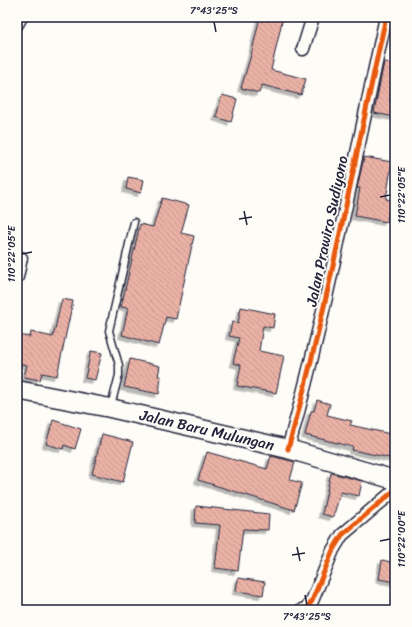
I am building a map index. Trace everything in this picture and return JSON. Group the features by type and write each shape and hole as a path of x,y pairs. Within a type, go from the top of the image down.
{"main road":[{"name":"Jalan Baru Mulungan","path":"17,390 110,408 288,449 395,480"}],"street":[{"path":"17,24 21,17"},
{"path":"303,49 313,17"},
{"name":"Jalan Prawiro Sudiyono","path":"288,449 303,397 386,17"},
{"path":"17,277 21,258"},
{"path":"302,610 307,608 312,601 333,550 342,535 395,490"}],"lane":[{"path":"110,408 119,375 119,365 109,331 134,222"}],"building":[{"path":"260,17 283,17 271,70 306,79 301,95 262,85 259,93 241,88"},
{"path":"384,62 393,63 390,101 395,101 395,117 374,113"},
{"path":"222,95 237,99 231,122 216,117"},
{"path":"364,157 392,162 386,199 391,200 387,222 355,216 360,188 357,188"},
{"path":"128,177 144,180 141,193 126,189"},
{"path":"162,198 189,205 181,233 194,236 176,319 166,317 159,345 122,335 128,308 121,307 140,224 153,227"},
{"path":"62,299 73,301 57,376 42,373 40,380 24,377 27,365 17,363 17,335 30,337 31,332 53,337"},
{"path":"241,307 275,314 273,328 263,326 259,351 284,356 276,393 237,386 241,365 233,363 239,338 229,336 232,322 238,323"},
{"path":"91,351 102,353 95,380 85,378"},
{"path":"130,359 160,366 158,376 161,376 159,394 124,387"},
{"path":"317,400 330,404 327,415 352,421 350,425 395,435 395,459 352,450 353,447 305,435 311,411 314,411"},
{"path":"53,420 81,429 75,449 64,445 63,449 46,444"},
{"path":"102,434 133,442 123,482 92,474"},
{"path":"207,452 267,469 271,456 295,462 290,480 302,483 294,510 198,480"},
{"path":"331,473 362,481 359,496 341,492 333,517 322,514"},
{"path":"196,506 269,514 268,530 243,529 238,571 215,568 220,525 195,523"},
{"path":"382,560 395,563 395,582 379,579"},
{"path":"238,578 265,582 263,595 236,591"}],"cycle path":[{"path":"288,449 316,342 386,17"},
{"path":"302,610 307,608 312,601 333,550 342,535 395,490"}]}
